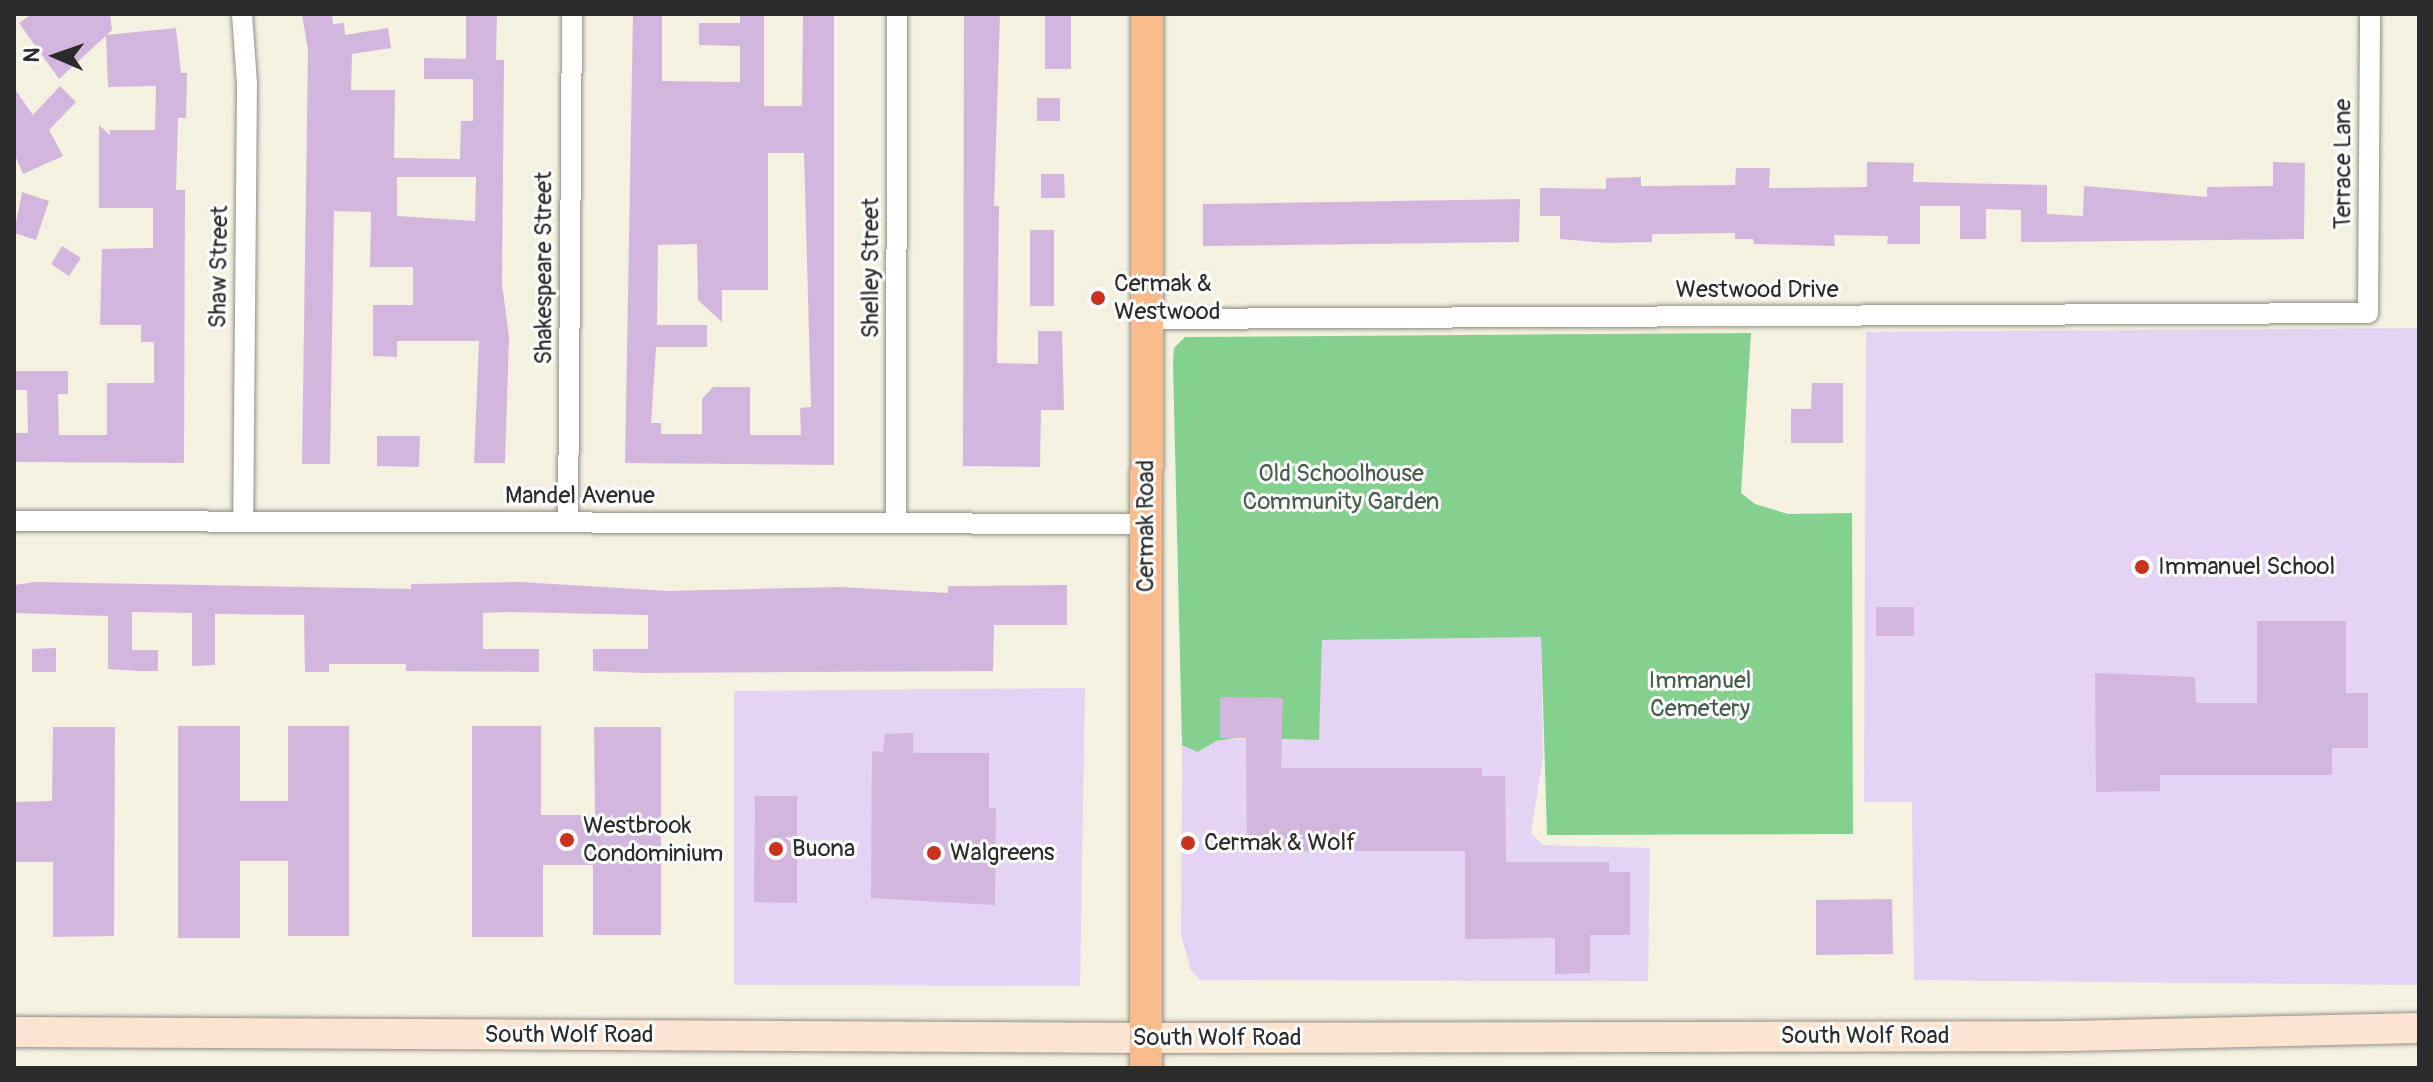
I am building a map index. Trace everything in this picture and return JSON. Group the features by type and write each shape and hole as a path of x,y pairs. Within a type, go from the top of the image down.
{"main road":[{"name":"Cermak Road","path":"1146,1053 1147,14"},
{"name":"South Wolf Road","path":"14,1032 1146,1053 2419,1028"}],"street":[{"name":"Shaw Street","path":"242,14 247,84 243,521"},
{"name":"Shakespeare Street","path":"568,522 572,14"},
{"name":"Shelley Street","path":"896,522 897,14"},
{"name":"Terrace Lane","path":"2368,313 2370,14"},
{"name":"Westwood Drive","path":"1146,319 2368,313"},
{"name":"Mandel Avenue","path":"14,521 1146,524"}],"shaded area":[{"name":"Immanuel School","path":"2419,328 2419,985 1914,980 1912,802 1864,802 1866,332"},
{"path":"1541,637 1543,757 1531,833 1543,845 1650,848 1648,981 1200,980 1191,970 1181,935 1182,745 1201,751 1215,741 1233,739 1318,740 1322,640"},
{"path":"1085,688 1080,986 734,985 734,691"}],"green space":[{"name":"Old Schoolhouse Community Garden","path":"1751,333 1741,493 1755,504 1788,514 1852,513 1853,834 1547,835 1541,637 1322,640 1319,740 1236,738 1216,741 1198,752 1182,745 1173,363 1174,348 1185,337"}],"building":[{"path":"32,14 110,14 112,30 59,79 19,23"},
{"path":"302,14 332,14 333,24 344,23 345,35 388,28 391,48 352,54 351,90 395,90 394,158 460,159 461,121 473,121 473,79 424,79 424,58 466,59 466,14 497,14 496,60 504,60 502,284 509,337 505,463 474,463 479,341 397,341 397,357 373,356 373,305 413,305 413,267 370,267 371,212 334,211 330,464 302,464 308,50","holes":["397,177 476,177 475,221 397,216"]},
{"path":"633,14 662,14 662,81 740,82 740,46 699,45 699,23 740,23 740,14 764,14 764,106 802,106 803,14 834,14 834,465 625,463","holes":["768,153 804,153 811,407 800,408 801,435 750,435 750,387 713,387 702,399 702,434 661,434 661,423 651,423 656,347 707,347 707,325 657,325 658,245 697,244 698,300 722,322 722,290 768,290"]},
{"path":"964,14 1000,14 994,206 999,206 997,363 1038,364 1038,331 1062,331 1064,410 1041,410 1040,467 963,466"},
{"path":"1045,14 1071,14 1071,69 1045,69"},
{"path":"176,28 181,73 187,73 186,118 178,118 176,190 185,190 184,463 14,462 14,433 28,433 27,390 14,390 14,371 68,371 68,394 58,394 59,435 107,435 107,383 154,383 154,342 141,342 141,325 100,325 102,249 153,248 153,208 99,208 99,125 110,135 110,130 155,130 156,86 108,87 106,35"},
{"path":"60,86 76,102 49,130 63,156 23,174 14,153 14,88 33,115"},
{"path":"1037,98 1060,98 1060,121 1037,121"},
{"path":"1867,162 1914,163 1913,182 2047,185 2047,214 2083,216 2084,186 2207,197 2207,187 2273,186 2273,162 2305,163 2304,239 2021,242 2021,210 1986,209 1986,239 1960,239 1960,206 1920,206 1920,244 1887,244 1888,236 1834,235 1835,246 1754,244 1753,239 1735,239 1735,233 1652,234 1652,242 1607,243 1560,239 1560,216 1540,216 1540,188 1606,189 1606,178 1641,177 1641,186 1735,185 1736,168 1770,168 1769,188 1867,187"},
{"path":"1041,174 1064,174 1065,198 1041,198"},
{"path":"22,192 49,201 36,240 14,233"},
{"path":"1520,199 1519,242 1203,246 1203,204"},
{"path":"1030,230 1054,230 1054,306 1030,306"},
{"path":"62,246 81,258 69,276 51,264"},
{"path":"1812,383 1843,383 1843,443 1791,443 1791,409 1811,409"},
{"path":"377,436 420,436 419,467 377,466"},
{"path":"35,582 411,589 411,584 520,582 668,591 840,587 948,593 948,586 1067,585 1067,625 994,625 993,671 643,673 593,671 593,649 648,649 648,615 483,613 483,649 539,649 539,672 406,671 406,664 329,664 329,672 305,672 304,615 215,614 215,665 192,666 192,613 132,612 132,650 158,650 158,671 137,671 108,669 108,616 14,613 14,585"},
{"path":"1876,607 1914,607 1914,636 1876,636"},
{"path":"2257,621 2346,621 2346,693 2368,693 2368,748 2332,748 2332,775 2160,775 2160,791 2096,792 2095,673 2195,677 2196,703 2257,703"},
{"path":"56,648 56,672 32,672 32,649"},
{"path":"1220,697 1283,698 1281,768 1482,768 1482,776 1505,776 1506,862 1609,862 1609,872 1630,872 1630,935 1590,935 1590,973 1555,974 1555,938 1465,939 1465,851 1247,851 1246,738 1220,738"},
{"path":"178,726 240,726 240,801 288,801 288,726 349,726 349,936 288,936 288,861 240,861 240,938 178,938"},
{"name":"Westbrook Condominium","path":"472,726 541,726 541,815 595,815 594,727 661,727 661,935 593,935 593,865 543,865 543,937 472,937"},
{"path":"53,727 115,727 114,936 53,937 53,862 14,862 14,802 52,801"},
{"name":"Walgreens","path":"913,733 913,753 989,753 989,808 996,808 995,905 871,898 872,751 883,752 885,734"},
{"name":"Buona","path":"755,796 797,796 797,903 754,902"},
{"path":"1892,899 1893,954 1816,955 1816,900"}],"place":[{"name":"Cermak & Westwood","path":"1098,298"},
{"name":"Immanuel School","path":"2142,567"},
{"name":"Westbrook Condominium","path":"567,840"},
{"name":"Cermak & Wolf","path":"1188,843"},
{"name":"Buona","path":"776,849"},
{"name":"Walgreens","path":"934,853"}],"park label":[{"name":"Immanuel Cemetery","path":"1700,695"}]}
